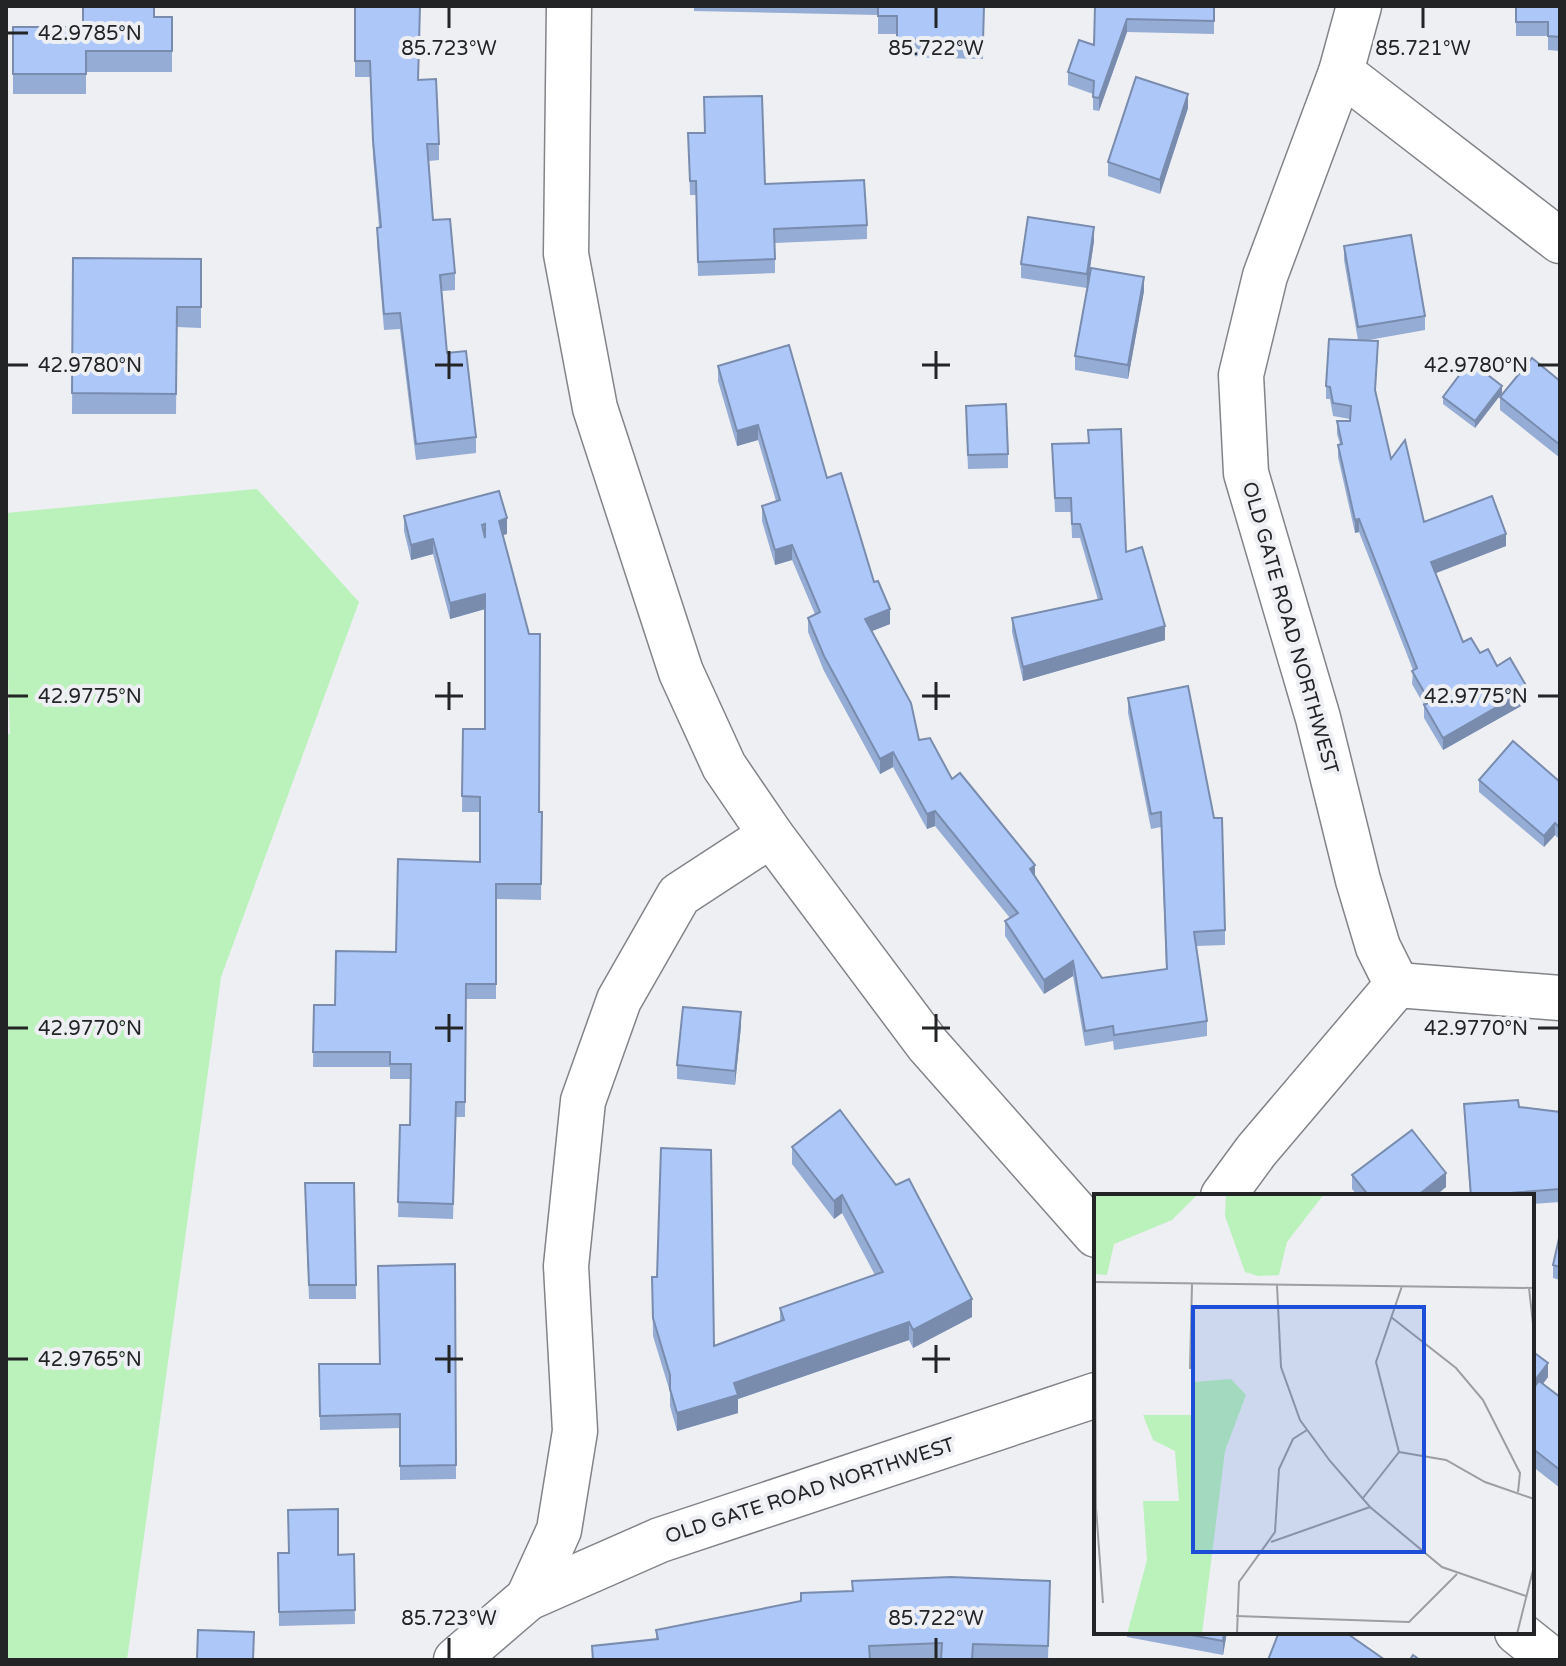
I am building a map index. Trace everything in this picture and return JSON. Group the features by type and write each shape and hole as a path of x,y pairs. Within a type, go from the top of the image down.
{"street":[{"path":"569,6 566,254 595,408 681,672 724,766 771,835 928,1045 1094,1233"},
{"name":"OLD GATE ROAD NORTHWEST","path":"1359,6 1341,72 1265,276 1241,375 1246,473 1318,718 1378,947 1397,985"},
{"path":"1341,72 1560,241"},
{"path":"456,1660 528,1598 559,1530 575,1431 566,1266 583,1101 619,1000 679,895 771,835"},
{"path":"1224,1194 1256,1151 1397,985 1560,998"},
{"name":"OLD GATE ROAD NORTHWEST","path":"528,1598 660,1540 1094,1396"},
{"path":"1520,1634 1552,1660"}],"green space":[{"path":"257,489 359,602 221,977 127,1660 6,1660 6,735 10,734 6,513"}],"building":[{"path":"83,6 154,6 154,17 172,17 172,51 86,51 86,74 13,74 13,27 83,27"},
{"path":"355,6 420,6 418,80 436,79 439,144 427,144 433,220 450,219 455,273 440,275 447,353 466,351 476,437 416,444 400,313 384,314 370,61 355,61"},
{"path":"878,6 984,6 983,41 897,39 897,16 878,16"},
{"path":"1095,6 1214,6 1214,21 1127,19 1099,98 1093,97 1094,81 1068,72 1079,40 1094,45"},
{"path":"1516,6 1560,6 1560,37 1548,36 1548,22 1516,22"},
{"path":"1136,77 1188,94 1160,180 1108,162"},
{"path":"762,96 765,184 864,180 867,225 774,229 775,259 698,262 696,181 690,181 688,133 705,133 704,97"},
{"path":"1028,217 1094,227 1087,274 1021,264"},
{"path":"1411,235 1425,316 1358,327 1344,246"},
{"path":"73,258 201,259 201,307 177,307 176,394 72,393"},
{"path":"1091,268 1144,277 1128,365 1075,356"},
{"path":"1329,339 1378,341 1375,390 1391,459 1405,440 1424,522 1492,496 1506,534 1431,562 1463,642 1471,638 1480,653 1488,649 1497,666 1510,658 1528,689 1443,738 1424,705 1430,702 1412,671 1417,668 1359,519 1355,520 1338,445 1342,444 1337,421 1350,421 1351,406 1333,403 1330,387 1326,386"},
{"path":"789,345 827,478 841,473 874,582 878,581 890,609 865,619 911,703 919,740 930,738 952,779 960,773 1035,865 1030,869 1102,978 1167,969 1161,812 1151,814 1128,698 1188,686 1214,818 1222,818 1225,930 1194,932 1207,1021 1114,1035 1113,1026 1085,1031 1073,961 1044,980 1005,921 1018,913 935,811 927,814 893,752 880,759 824,656 808,618 820,612 792,545 775,550 762,506 780,500 758,425 737,431 718,366"},
{"path":"1532,358 1560,381 1560,445 1500,397"},
{"path":"1470,361 1502,386 1475,421 1443,397"},
{"path":"1006,404 1008,454 968,455 966,406"},
{"path":"1121,429 1126,552 1142,547 1165,626 1023,667 1012,618 1102,599 1080,524 1072,524 1071,498 1055,498 1052,444 1089,443 1088,430"},
{"path":"499,491 507,518 499,521 529,634 540,634 541,884 496,884 496,984 466,984 465,1102 456,1102 453,1204 398,1202 400,1125 410,1125 411,1064 390,1064 390,1052 313,1052 314,1005 335,1005 336,951 396,952 398,859 480,862 480,797 462,796 463,729 485,729 485,594 450,603 433,539 411,545 404,516"},
{"path":"1513,741 1560,782 1560,828 1555,823 1544,836 1479,780"},
{"path":"683,1007 741,1012 735,1071 677,1065"},
{"path":"1518,1100 1519,1107 1560,1112 1560,1189 1471,1194 1464,1104"},
{"path":"840,1110 896,1185 909,1179 972,1299 913,1330 909,1322 734,1383 738,1395 677,1413 670,1389 670,1375 653,1318 652,1277 657,1277 661,1148 711,1150 714,1346 784,1320 780,1308 883,1272 842,1195 834,1201 792,1147"},
{"path":"1412,1130 1446,1173 1420,1194 1367,1194 1352,1175"},
{"path":"305,1183 354,1183 356,1285 309,1285"},
{"path":"1560,1234 1560,1267 1553,1265"},
{"path":"455,1264 456,1465 400,1466 400,1414 320,1416 319,1364 380,1364 378,1266"},
{"path":"1534,1352 1548,1363 1534,1381"},
{"path":"1539,1381 1560,1397 1560,1470 1534,1450 1534,1387"},
{"path":"338,1509 338,1555 354,1554 355,1610 279,1612 278,1553 289,1553 288,1510"},
{"path":"951,1577 1050,1581 1048,1646 973,1644 972,1660 941,1660 942,1643 869,1646 870,1660 593,1660 592,1646 658,1639 656,1630 801,1601 801,1593 853,1591 852,1581"},
{"path":"198,1630 254,1632 253,1660 197,1660"},
{"path":"1186,1634 1224,1634 1223,1641"},
{"path":"1278,1634 1348,1634 1385,1660 1268,1660"}]}
